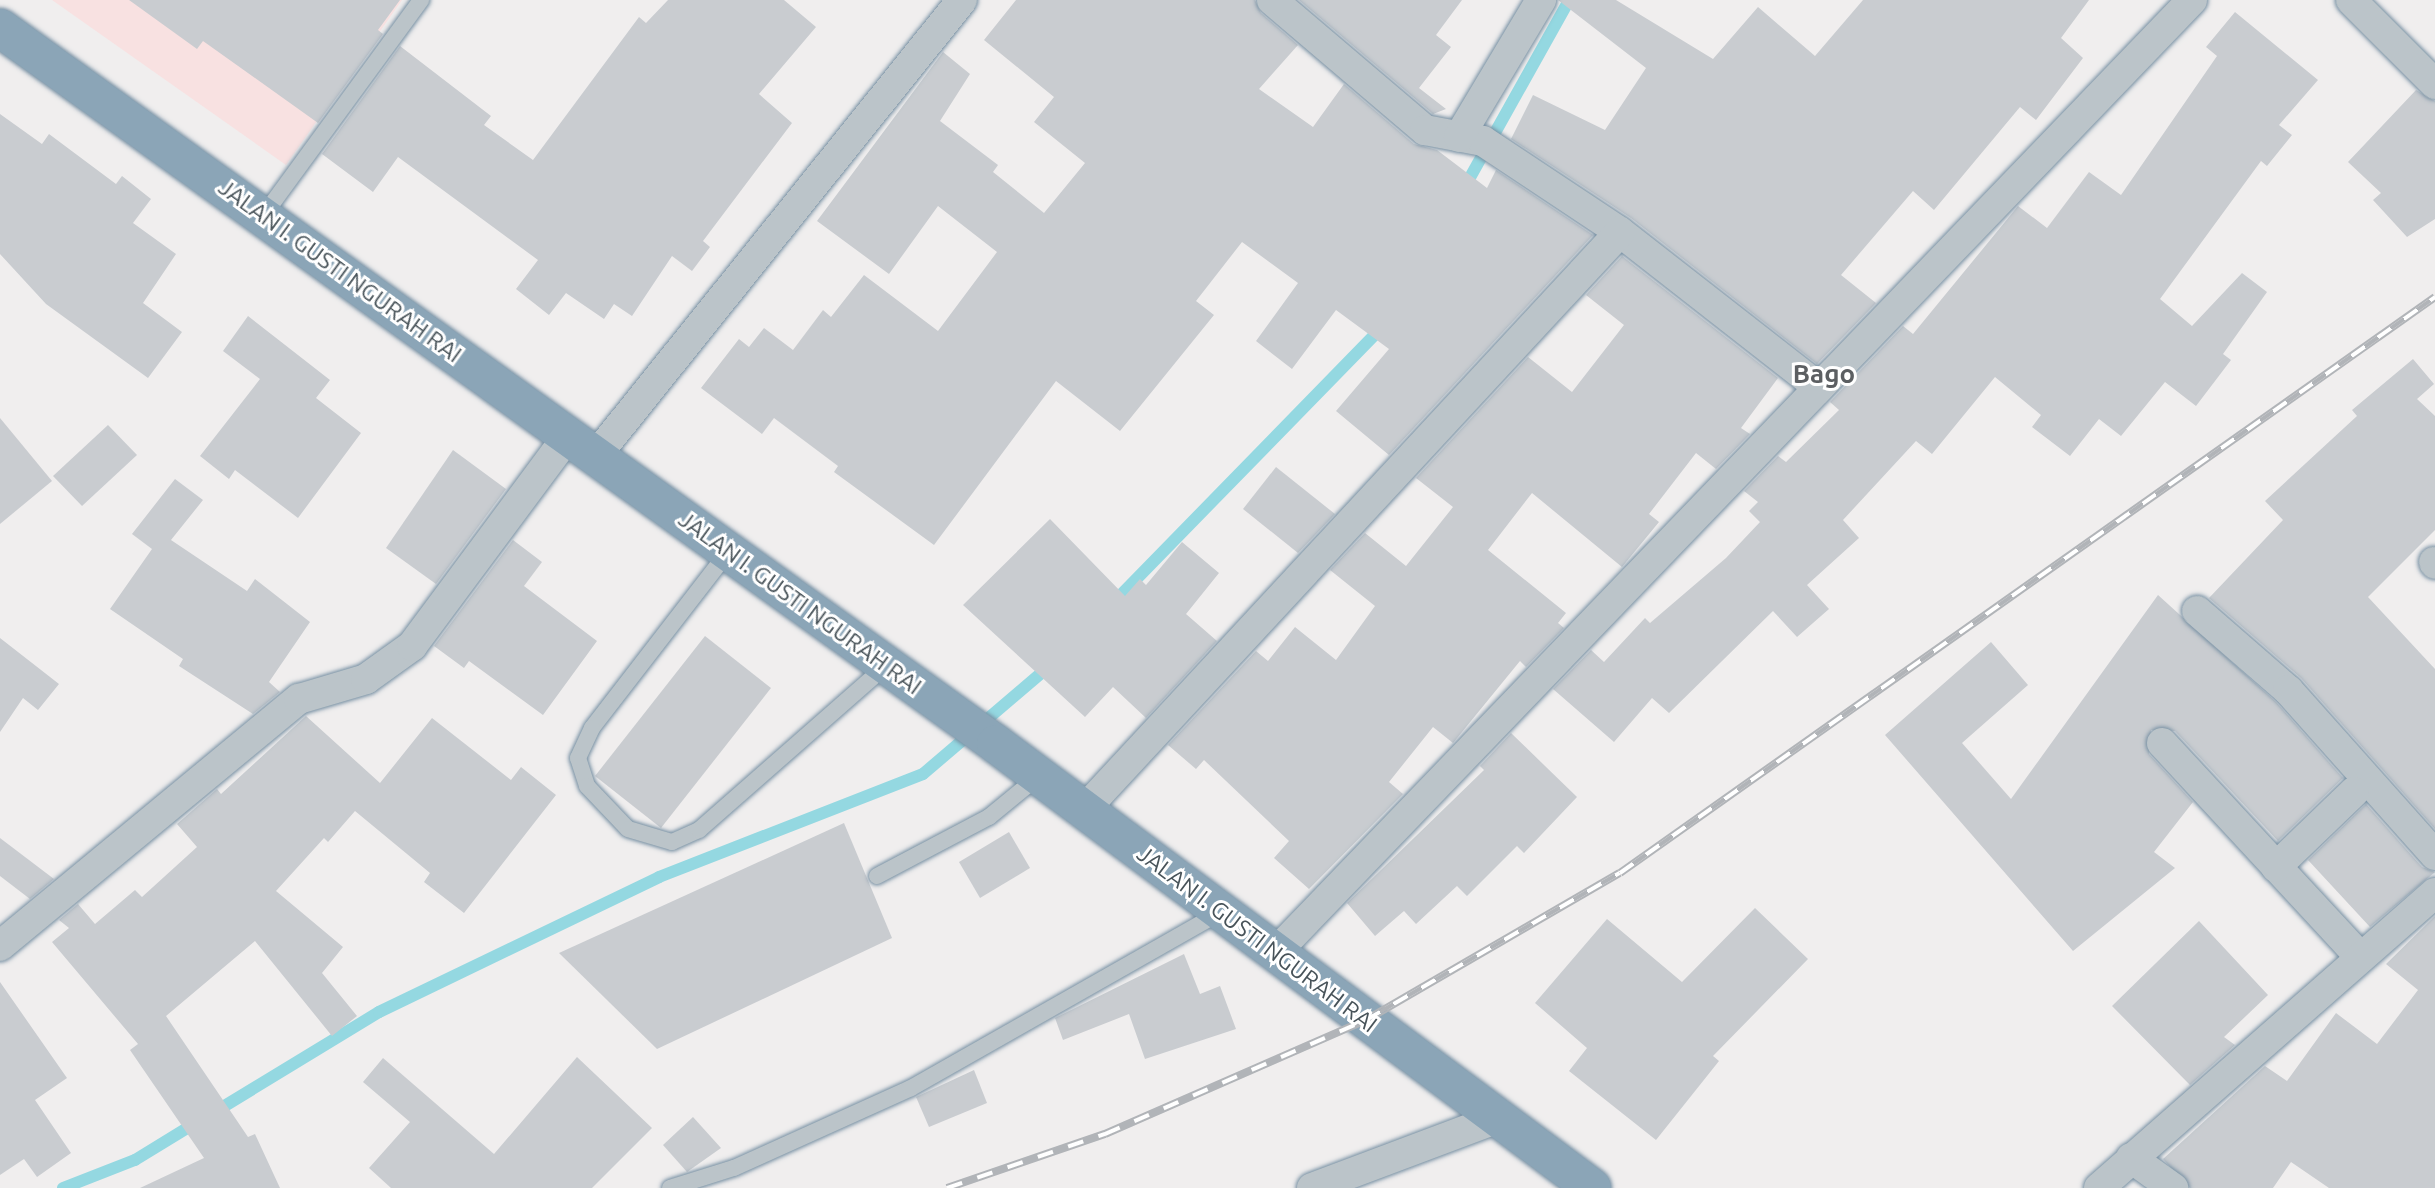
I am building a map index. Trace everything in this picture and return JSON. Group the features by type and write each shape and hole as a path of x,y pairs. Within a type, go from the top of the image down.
{"highway":[{"name":"JALAN I. GUSTI NGURAH RAI","path":"0,28 996,744 1462,1094 1592,1188"}],"street":[{"path":"0,946 299,699 366,679 412,646 962,0"},
{"path":"1272,0 1425,130 1483,145 1620,232 1817,386"},
{"path":"1483,145 1541,0"},
{"path":"1276,952 1817,386 2192,0"},
{"path":"2351,0 2435,84"},
{"path":"1084,810 1620,232"},
{"path":"2197,611 2288,690 2435,855"},
{"path":"2162,743 2359,956"},
{"path":"2276,867 2354,792"},
{"path":"2099,1188 2359,956 2435,893"},
{"path":"1312,1188 1496,1119"},
{"path":"2131,1158 2173,1188"}],"lane":[{"path":"263,216 421,0"},
{"path":"729,551 592,728 578,758 587,786 628,829 672,842 699,830 887,665"},
{"path":"877,876 989,817 1039,776"},
{"path":"670,1188 734,1168 911,1088 1222,912"}],"shaded area":[{"path":"52,0 402,0 286,165"}],"building":[{"path":"129,0 400,0 378,30 383,34 318,123 203,41 197,49"},
{"path":"668,0 784,0 816,27 759,94 792,123 703,241 710,247 692,271 672,256 632,316 614,304 604,319 566,293 549,315 516,289 538,260 398,157 373,192 322,154 400,46 491,116 484,125 533,160 639,17 646,23"},
{"path":"1016,0 1255,0 1261,13 1298,45 1259,89 1313,127 1344,84 1414,144 1437,150 1487,188 1496,170 1593,235 1389,455 1336,411 1389,349 1336,310 1292,369 1256,341 1298,283 1242,242 1196,301 1214,315 1120,431 1056,381 934,545 834,472 838,466 774,418 762,434 701,388 739,339 749,347 764,328 793,350 823,310 831,317 864,275 938,331 997,252 938,206 889,274 817,221 943,52 970,74 940,121 998,165 993,172 1044,213 1085,163 1034,122 1054,97 984,40"},
{"path":"1299,0 1462,0 1436,35 1451,47 1419,88 1446,109 1433,114"},
{"path":"1558,0 1616,0 1713,59 1758,7 1815,56 1863,0 2089,0 2061,38 2083,58 2036,120 2020,107 1934,210 1913,191 1841,275 1876,303 1817,364 1631,218 1511,139 1533,95 1605,130 1646,68"},
{"path":"2235,12 2318,80 2279,125 2292,135 2267,166 2261,161 2160,299 2192,326 2242,273 2267,292 2223,354 2231,360 2196,406 2165,382 2121,436 2099,419 2070,456 2032,427 2041,415 1995,377 1932,454 1916,441 1843,520 1859,538 1807,585 1829,609 1797,637 1773,611 1669,713 1652,698 1614,742 1553,689 1591,650 1604,662 1645,618 1650,623 1726,558 1760,522 1749,511 1758,502 1744,491 1778,456 1786,462 1839,410 1830,402 1903,326 1913,334 2018,206 2047,228 2089,172 2121,195 2217,56 2206,47"},
{"path":"2416,90 2435,101 2435,219 2407,237 2373,200 2381,193 2348,162"},
{"path":"0,114 42,144 49,134 116,184 122,176 151,199 133,223 176,254 143,303 182,332 148,378 46,304 0,254"},
{"path":"1622,256 1778,378 1741,428 1750,434 1716,469 1696,453 1649,514 1659,522 1622,567 1532,493 1488,550 1566,613 1558,623 1564,628 1526,667 1520,661 1453,743 1433,727 1389,782 1403,794 1309,889 1274,858 1289,841 1204,760 1196,769 1168,745 1256,651 1268,661 1295,627 1336,660 1375,606 1330,570 1365,533 1406,566 1453,507 1416,478 1528,357 1572,392 1624,325 1586,295"},
{"path":"248,316 330,380 316,398 361,433 298,518 235,470 229,479 200,456 260,379 223,351"},
{"path":"2413,359 2434,384 2417,399 2435,416 2435,530 2368,597 2435,669 2435,829 2301,678 2209,598 2283,520 2265,501 2357,416 2352,410"},
{"path":"0,418 52,481 0,524"},
{"path":"108,425 137,455 82,506 53,476"},
{"path":"453,450 506,489 436,584 386,548"},
{"path":"1276,467 1335,514 1298,553 1243,509"},
{"path":"175,479 203,500 171,540 247,591 255,579 310,622 269,682 280,692 253,714 179,666 183,659 110,609 152,549 132,534"},
{"path":"1050,519 1125,596 1140,579 1146,585 1182,542 1219,573 1186,614 1217,641 1146,718 1113,687 1085,717 963,605"},
{"path":"513,540 542,562 524,586 597,641 543,715 469,661 464,668 434,646"},
{"path":"2158,595 2276,702 2343,778 2278,841 2175,731 2151,730 2149,754 2193,802 2154,852 2175,868 2073,951 1885,735 1991,642 2028,685 1962,743 2011,799"},
{"path":"705,636 771,688 661,828 595,776"},
{"path":"0,638 59,684 38,710 23,698 0,732"},
{"path":"306,716 380,783 432,718 511,780 521,767 556,795 464,913 424,882 430,873 355,811 328,842 324,838 276,891 343,947 322,973 357,1016 332,1036 255,941 166,1016 248,1137 255,1134 280,1188 140,1188 204,1158 130,1050 138,1044 52,942 69,928 59,920 78,904 95,924 135,890 142,897 197,847 177,824 217,789 221,794"},
{"path":"1511,733 1577,797 1524,853 1517,846 1467,896 1457,886 1416,924 1404,911 1375,936 1347,903 1484,770 1480,766"},
{"path":"2366,804 2422,867 2435,872 2370,927 2308,860"},
{"path":"844,823 892,938 657,1049 559,953"},
{"path":"1009,832 1030,868 980,898 959,862"},
{"path":"0,838 54,879 30,899 0,876"},
{"path":"1755,908 1808,959 1713,1056 1719,1061 1656,1140 1569,1071 1587,1048 1535,1003 1607,919 1682,982"},
{"path":"2435,916 2435,1188 2329,1188 2291,1162 2273,1188 2190,1188 2163,1159 2265,1066 2287,1081 2336,1013 2377,1044 2418,990 2386,964"},
{"path":"2199,921 2268,995 2224,1037 2235,1045 2190,1085 2112,1006"},
{"path":"1184,954 1200,994 1220,986 1236,1029 1145,1059 1129,1014 1063,1040 1055,1018"},
{"path":"0,982 67,1078 35,1100 71,1153 37,1177 24,1159 0,1175"},
{"path":"577,1057 652,1128 592,1188 391,1188 369,1168 410,1122 363,1082 383,1058 494,1154"},
{"path":"974,1070 987,1103 929,1127 916,1097"},
{"path":"693,1117 721,1148 687,1172 663,1145"}],"waterway":[{"path":"1463,190 1569,0"},
{"path":"1112,604 1382,327"},
{"path":"213,1113 379,1012 659,877 923,774 1052,664"},
{"path":"63,1188 135,1160 197,1122"}],"railway":[{"path":"947,1188 1105,1134 1366,1020 1620,873 2435,297"}],"district":[{"name":"Bago","path":"1824,374"}]}
